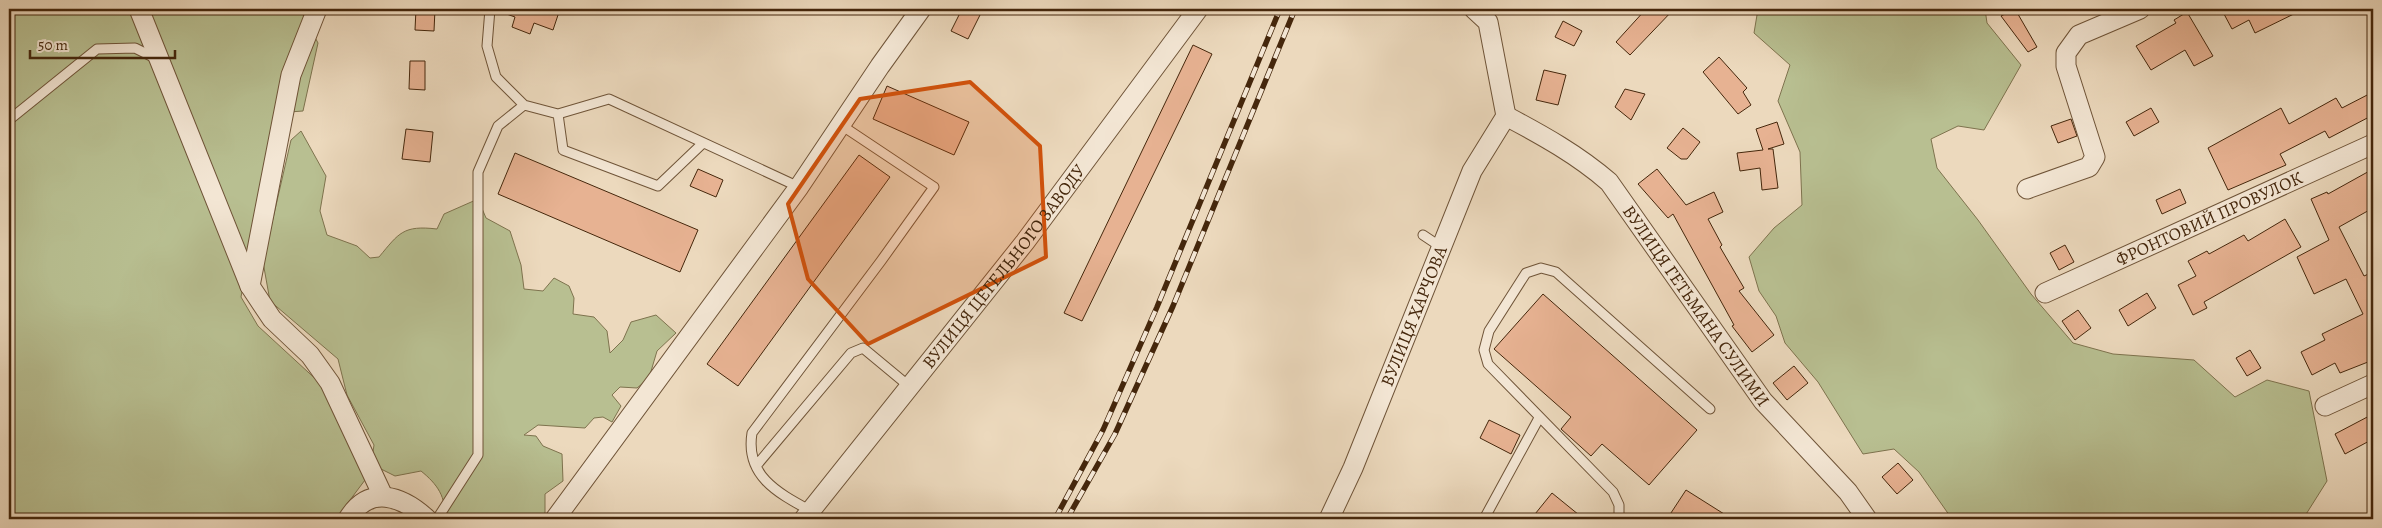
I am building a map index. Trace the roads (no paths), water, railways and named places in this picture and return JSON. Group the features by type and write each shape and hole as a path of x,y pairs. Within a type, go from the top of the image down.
{"street":[{"path":"139,9 250,286 272,320 310,355 330,383 383,496"},
{"path":"250,286 291,75 317,9"},
{"path":"555,519 800,187 921,9"},
{"name":"ВУЛИЦЯ ЦЕГЕЛЬНОГО ЗАВОДУ","path":"808,515 1024,242 1198,9"},
{"path":"1474,9 1488,22 1506,116"},
{"path":"2026,189 2089,166 2095,157 2066,66 2066,53 2079,35 2140,9"},
{"name":"ВУЛИЦЯ ХАРЧОВА","path":"1330,519 1353,468 1472,171 1506,116"},
{"name":"ВУЛИЦЯ ГЕТЬМАНА СУЛИМИ","path":"1506,116 1594,169 1609,182 1763,400 1848,492 1867,519"},
{"name":"ФРОНТОВИЙ ПРОВУЛОК","path":"2045,293 2373,144"},
{"path":"2325,406 2373,384"},
{"path":"348,519 353,510 367,500 383,496 411,504 427,519"}],"lane":[{"path":"490,9 487,46 496,77 524,105 558,114 609,99 800,187"},
{"path":"9,120 97,49 135,48 161,61"},
{"path":"437,519 478,455 478,172 498,126 524,105"},
{"path":"558,114 563,150 658,186 703,143"},
{"path":"808,515 766,483 756,466 750,448 752,432 881,262 934,187 841,125"},
{"path":"1423,235 1441,246"},
{"path":"1620,519 1619,505 1613,492 1488,364 1484,350 1489,331 1526,273 1541,268 1556,272 1710,409"},
{"path":"756,466 851,353 863,348 910,387"},
{"path":"1484,519 1539,418"}],"railway":[{"path":"1055,519 1103,430 1157,307 1280,9"},
{"path":"1067,519 1115,434 1173,306 1295,9"}]}
